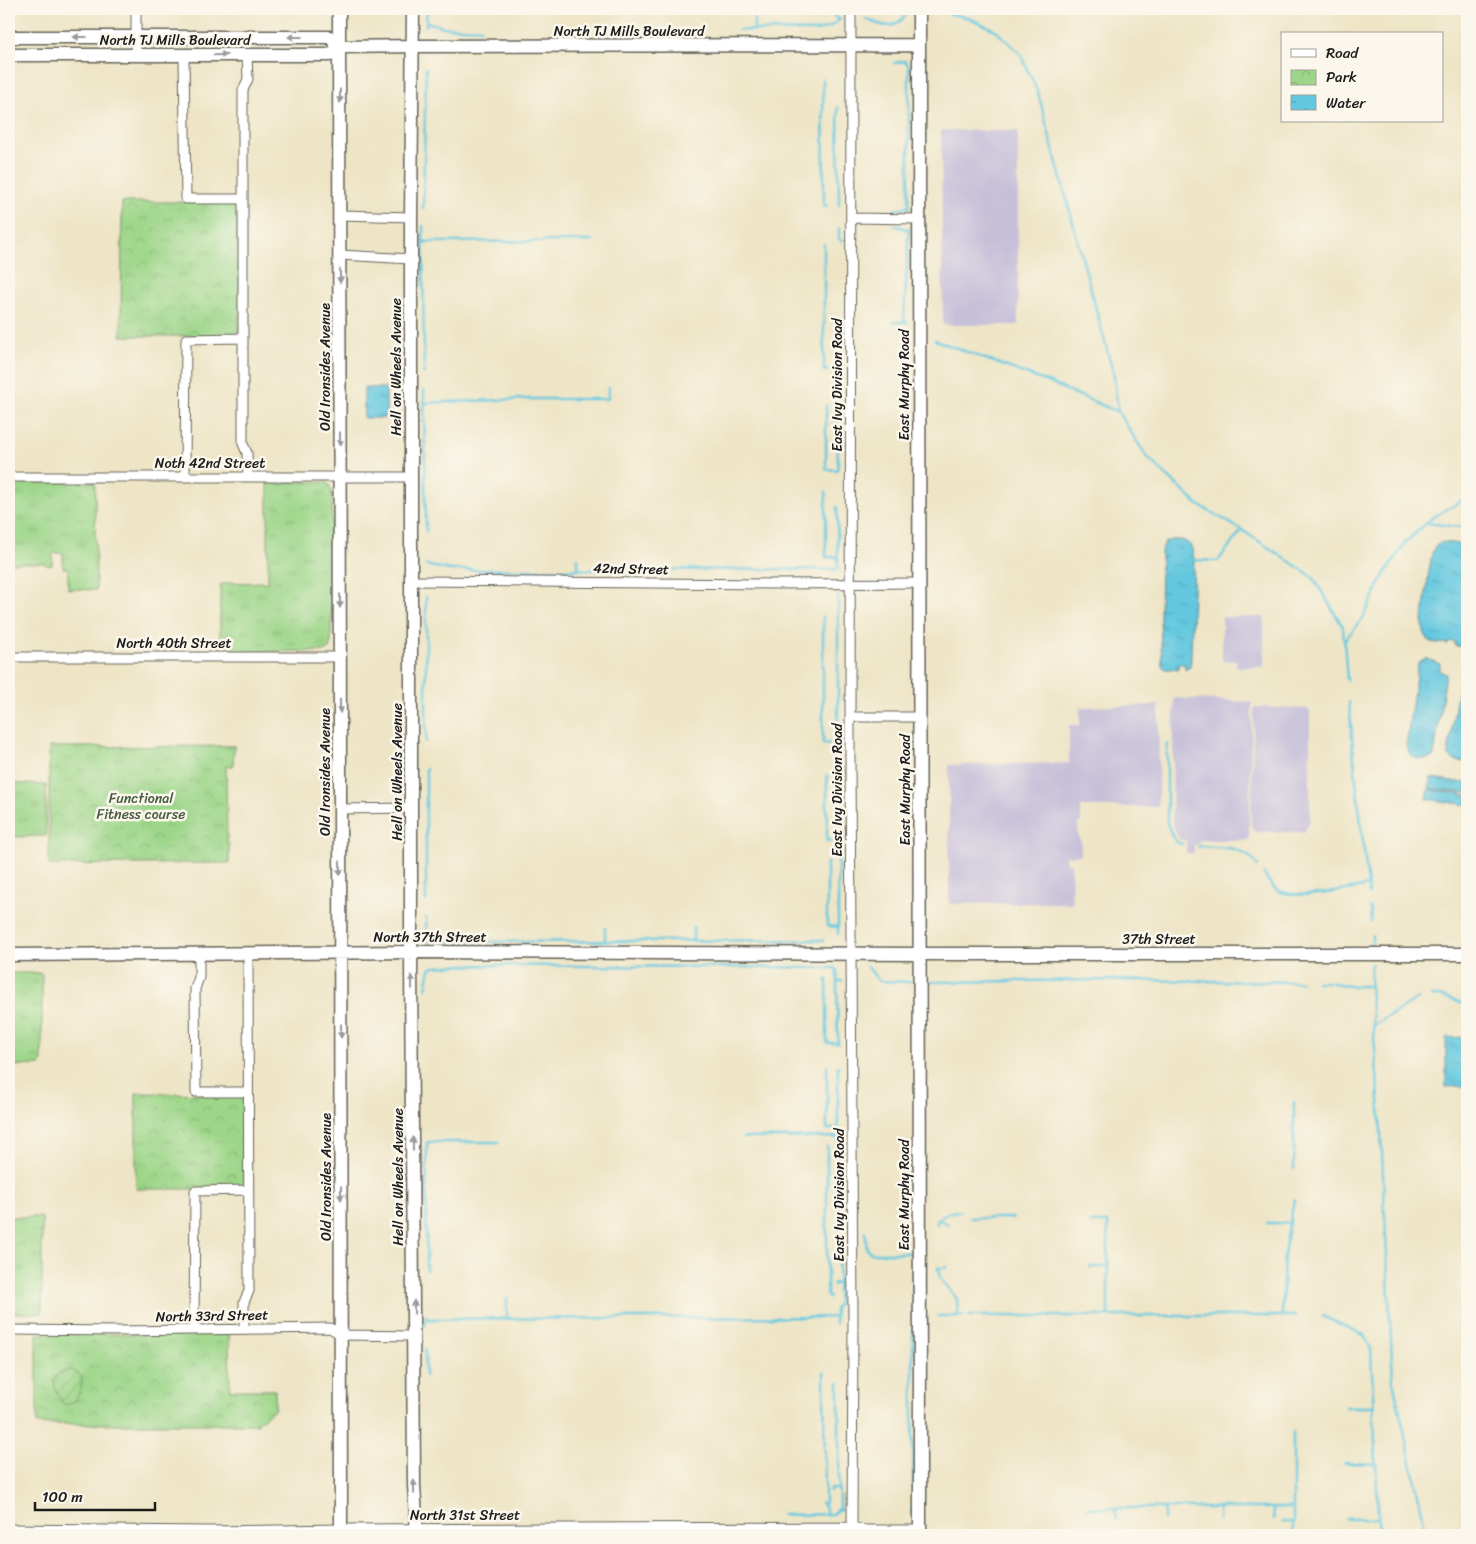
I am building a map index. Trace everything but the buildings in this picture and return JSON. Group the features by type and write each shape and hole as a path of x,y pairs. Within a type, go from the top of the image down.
{"street":[{"path":"136,9 136,55"},
{"name":"Old Ironsides Avenue","path":"339,9 341,1532"},
{"name":"Hell on Wheels Avenue","path":"413,9 411,477 414,1485 416,1532"},
{"name":"East Ivy Division Road","path":"851,9 852,1531"},
{"name":"East Murphy Road","path":"919,9 920,1533"},
{"name":"North TJ Mills Boulevard","path":"9,37 330,37 339,47"},
{"name":"North TJ Mills Boulevard","path":"9,55 330,55 339,47 412,46 919,45"},
{"path":"247,55 248,79 243,90 242,199 244,292 242,338 243,444 248,453 248,476"},
{"path":"184,56 186,199 242,199"},
{"path":"340,215 411,217"},
{"path":"851,218 919,219"},
{"path":"340,255 411,259"},
{"path":"185,477 186,338 242,338"},
{"name":"Noth 42nd Street","path":"9,477 411,477"},
{"name":"42nd Street","path":"412,581 920,584"},
{"name":"North 40th Street","path":"9,657 340,657"},
{"path":"850,717 920,717"},
{"path":"340,808 412,808"},
{"name":"North 37th Street","path":"9,955 412,952 851,954"},
{"path":"199,954 200,977 195,989 196,1092 248,1092"},
{"path":"244,1330 244,1302 249,1291 248,954"},
{"name":"37th Street","path":"851,954 1467,954"},
{"path":"194,1330 195,1191 248,1190"},
{"name":"North 33rd Street","path":"9,1330 330,1328 342,1334 414,1336"},
{"name":"North 31st Street","path":"9,1529 121,1533 208,1531 864,1530 920,1533"}],"shaded area":[{"path":"941,130 1018,131 1018,325 943,325"},
{"path":"1222,617 1264,617 1264,667 1236,667 1236,661 1222,661"},
{"path":"1174,698 1252,702 1249,840 1201,840 1194,846 1194,853 1186,853 1186,840 1180,840 1172,820"},
{"path":"1159,705 1158,807 1081,807 1081,823 1078,823 1078,834 1081,842 1081,855 1066,856 1066,863 1071,863 1072,903 949,904 949,765 1069,763 1069,725 1080,725 1080,707"},
{"path":"1256,707 1308,709 1310,712 1310,821 1304,832 1256,832 1251,824 1254,709"}],"green space":[{"path":"122,202 226,202 232,203 237,207 240,211 239,330 228,336 121,336"},
{"path":"95,482 96,590 68,589 68,568 63,568 63,553 53,553 52,565 44,563 9,563 9,483"},
{"path":"268,482 325,482 328,483 332,491 331,642 329,649 326,651 220,652 220,585 226,583 268,582"},
{"name":"Functional Fitness course","path":"234,746 233,766 226,766 229,863 49,865 49,747"},
{"path":"9,783 46,785 46,836 9,837"},
{"path":"9,973 42,974 41,1065 9,1066"},
{"path":"136,1093 239,1095 246,1103 246,1178 243,1184 233,1189 136,1189"},
{"path":"9,1217 42,1218 42,1313 9,1313"},
{"path":"37,1334 229,1334 230,1390 275,1390 275,1409 258,1424 37,1424"},
{"path":"70,1370 78,1373 82,1384 75,1401 65,1405 58,1394 54,1380 59,1373"}],"water":[{"path":"364,388 386,388 386,418 364,418"},
{"path":"1171,540 1186,541 1191,546 1194,560 1191,659 1190,667 1185,670 1185,664 1178,664 1178,669 1165,669 1162,666 1160,619 1161,552 1165,542"},
{"path":"1444,542 1467,545 1467,647 1455,646 1455,642 1449,641 1448,644 1430,642 1423,629 1428,574 1432,553 1436,546"},
{"path":"1426,658 1440,664 1440,671 1446,674 1434,755 1432,758 1423,759 1416,758 1410,754 1406,746 1418,662"},
{"path":"1467,665 1466,762 1453,760 1448,754 1461,667"},
{"path":"1431,778 1467,783 1467,793 1429,788"},
{"path":"1429,789 1467,795 1467,805 1427,799"},
{"path":"1464,1037 1464,1086 1446,1087 1446,1038"}],"waterway":[{"path":"426,26 427,9"},
{"path":"806,9 806,16 811,16 811,13 832,13"},
{"path":"739,30 816,31 830,27 840,19 834,16 832,9"},
{"path":"866,19 878,24 895,25 910,10"},
{"path":"934,10 969,18 995,30 1020,53 1038,93 1114,376 1118,412"},
{"path":"754,18 754,30"},
{"path":"427,22 443,27 481,29"},
{"path":"894,63 905,61 909,66 909,208"},
{"path":"423,209 426,68"},
{"path":"823,79 824,207 827,206"},
{"path":"838,107 839,205"},
{"path":"894,210 909,206"},
{"path":"894,225 909,230"},
{"path":"423,226 424,373"},
{"path":"839,228 839,238 842,242"},
{"path":"907,322 904,321 909,228"},
{"path":"424,242 592,241"},
{"path":"824,244 824,371 828,370"},
{"path":"894,322 903,322"},
{"path":"935,340 1050,383 1118,412 1147,457 1197,504 1242,530 1313,577 1343,627 1347,680"},
{"path":"839,370 840,355"},
{"path":"424,403 524,399 608,399 608,388"},
{"path":"424,390 426,531"},
{"path":"826,405 826,469 836,470 838,467 837,396 839,392"},
{"path":"826,492 826,557 838,557"},
{"path":"1344,641 1363,618 1384,575 1406,542 1433,517 1467,498"},
{"path":"426,565 450,570 838,569 837,507"},
{"path":"1427,523 1467,528"},
{"path":"1194,560 1218,561 1242,530"},
{"path":"578,558 578,569"},
{"path":"426,597 426,742"},
{"path":"838,597 838,745"},
{"path":"823,616 823,744 838,743"},
{"path":"1349,702 1369,894"},
{"path":"1167,744 1167,823 1172,836 1178,843 1182,844"},
{"path":"838,765 838,843"},
{"path":"426,769 426,901"},
{"path":"827,775 827,841 838,841"},
{"path":"1198,846 1224,847 1239,851 1252,859 1258,866"},
{"path":"838,860 838,934"},
{"path":"827,862 827,926 838,927"},
{"path":"1264,874 1274,888 1288,894 1323,893 1368,886"},
{"path":"1370,907 1371,922"},
{"path":"426,918 427,941 429,942 823,940"},
{"path":"693,927 693,941"},
{"path":"605,928 605,941"},
{"path":"1372,935 1372,944"},
{"path":"1371,964 1370,986 1380,1112 1393,1381 1423,1517 1425,1535"},
{"path":"426,988 430,969 434,967 463,965 834,968 837,970 837,981"},
{"path":"867,966 879,981 910,982"},
{"path":"827,979 827,1043 838,1043 837,981 842,981"},
{"path":"930,982 1108,980 1301,982"},
{"path":"1317,982 1349,986 1370,986"},
{"path":"1432,996 1440,996 1467,1005"},
{"path":"1374,1025 1418,999"},
{"path":"827,1065 827,1129 838,1129"},
{"path":"838,1066 838,1212"},
{"path":"1294,1102 1294,1169"},
{"path":"743,1138 838,1137"},
{"path":"426,1270 427,1142 499,1142"},
{"path":"827,1146 827,1297 829,1297"},
{"path":"900,1163 900,1177"},
{"path":"1282,1316 1284,1254 1294,1200"},
{"path":"937,1224 938,1219 946,1214 960,1212"},
{"path":"970,1218 1013,1218"},
{"path":"938,1219 948,1224"},
{"path":"1090,1223 1108,1223 1108,1316"},
{"path":"1267,1223 1290,1223"},
{"path":"835,1317 835,1308 838,1304 839,1231"},
{"path":"865,1232 867,1249 871,1253 913,1253 913,1509 911,1513"},
{"path":"938,1267 940,1278 957,1299 958,1316"},
{"path":"938,1269 947,1267"},
{"path":"1090,1267 1108,1267"},
{"path":"833,1285 833,1283 838,1284"},
{"path":"507,1298 507,1319"},
{"path":"425,1326 426,1316"},
{"path":"939,1316 963,1316"},
{"path":"969,1316 1295,1316"},
{"path":"1322,1316 1364,1335 1371,1349 1379,1535"},
{"path":"426,1319 835,1317 835,1324"},
{"path":"425,1349 425,1376"},
{"path":"824,1372 825,1503"},
{"path":"839,1382 839,1508 841,1510"},
{"path":"1345,1407 1374,1407"},
{"path":"1293,1432 1293,1535"},
{"path":"1345,1463 1376,1464"},
{"path":"830,1491 830,1489 839,1489"},
{"path":"821,1502 826,1510 826,1514"},
{"path":"782,1515 833,1514 839,1508"},
{"path":"1087,1508 1293,1508"},
{"path":"1116,1508 1116,1519"},
{"path":"1164,1508 1164,1519"},
{"path":"1273,1508 1274,1519"},
{"path":"1219,1509 1219,1520"},
{"path":"1346,1519 1378,1519"},
{"path":"1282,1522 1293,1522"}]}
